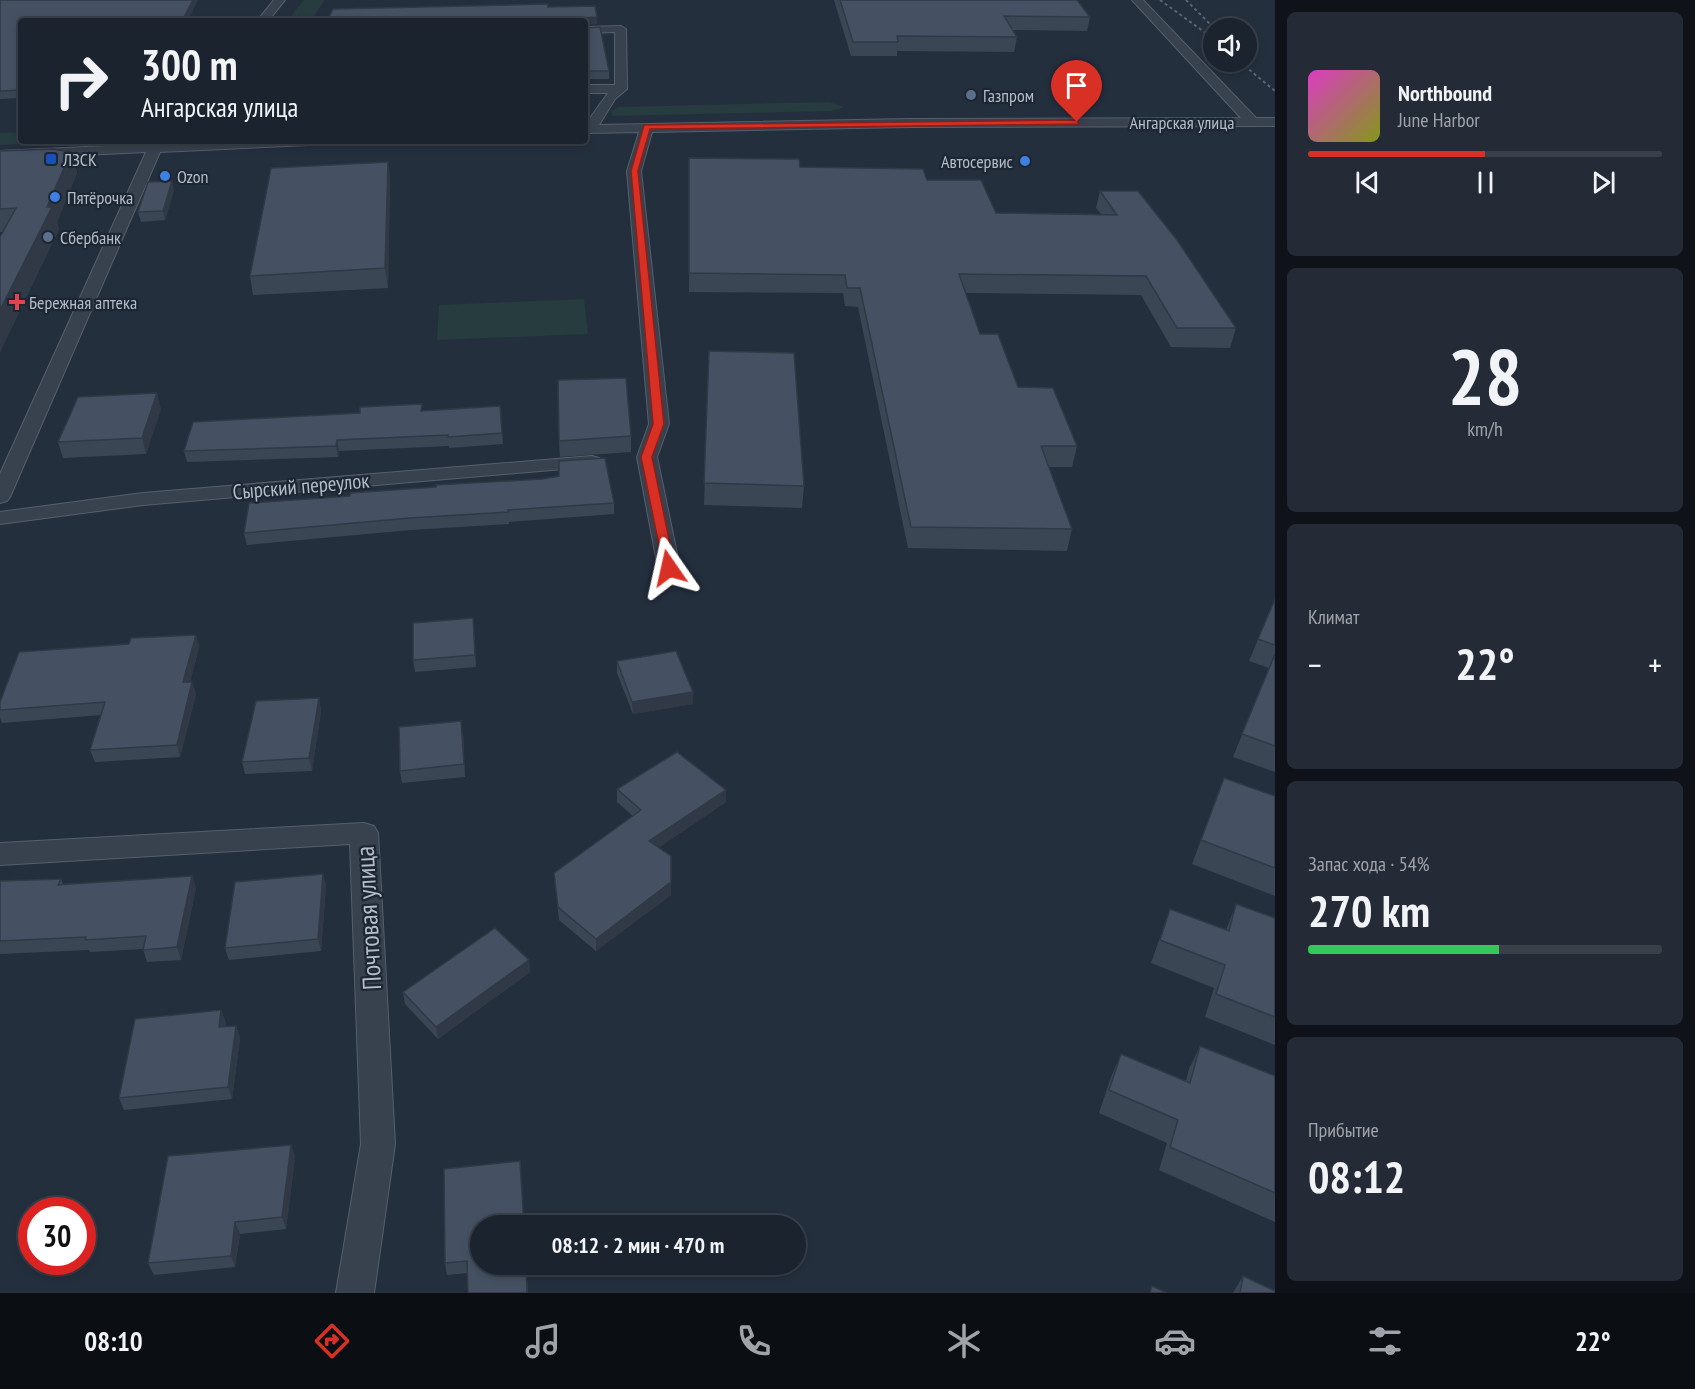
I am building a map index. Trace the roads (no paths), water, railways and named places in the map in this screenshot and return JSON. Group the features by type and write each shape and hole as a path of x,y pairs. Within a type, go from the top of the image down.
{"street":[{"path":"265,18 280,0"},
{"path":"1137,0 1251,122"},
{"path":"588,30 621,29 621,89"},
{"path":"588,89 621,89"},
{"path":"588,129 610,97 621,89"},
{"name":"Ангарская улица","path":"588,129 1275,122"},
{"path":"647,127 634,171 658,424 646,457 669,568"},
{"path":"0,155 157,144 0,497"},
{"name":"Сырский переулок","path":"0,518 143,499 604,462"},
{"name":"Почтовая улица","path":"0,854 364,833 378,1144 355,1293"}],"railway":[{"path":"1160,0 1203,31"},
{"path":"1186,0 1204,18"},
{"path":"1252,72 1275,91"}],"place":[{"name":"Газпром","path":"971,95"},
{"name":"ЛЗСК","path":"51,159"},
{"name":"Автосервис","path":"1025,161"},
{"name":"Ozon","path":"165,176"},
{"name":"Пятёрочка","path":"55,197"},
{"name":"Сбербанк","path":"48,237"},
{"name":"Бережная аптека","path":"17,302"}]}
